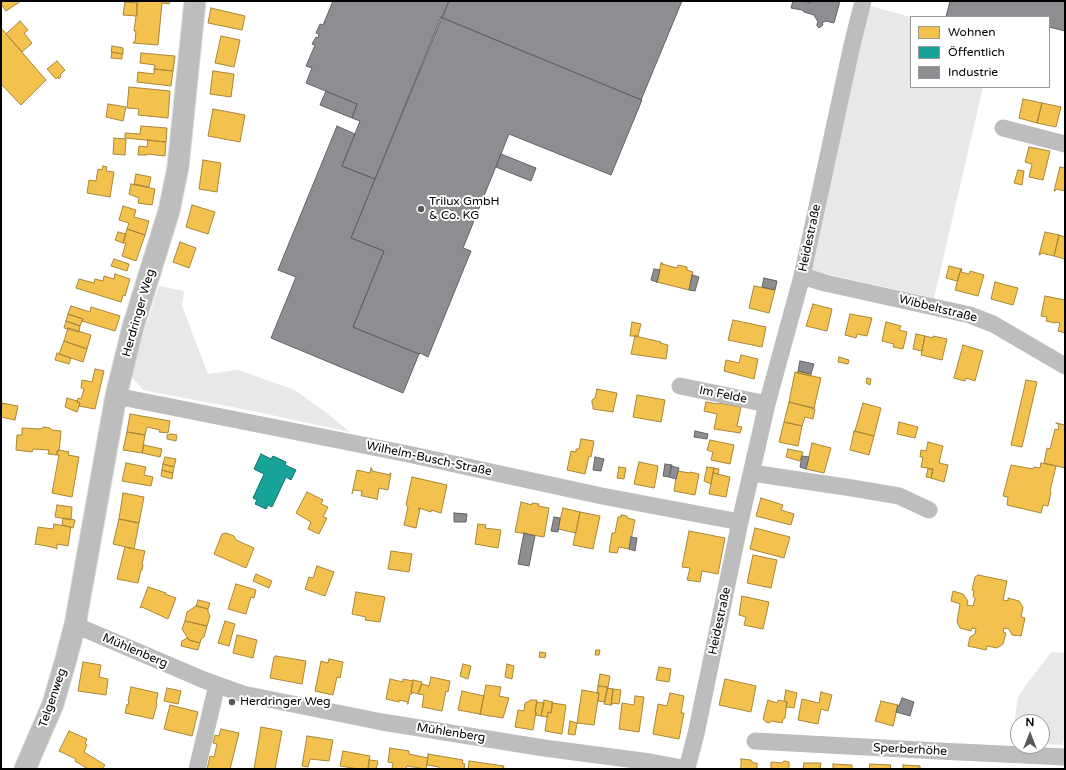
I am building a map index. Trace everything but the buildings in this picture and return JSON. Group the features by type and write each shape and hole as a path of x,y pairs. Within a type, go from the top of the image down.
{"main road":[{"name":"Herdringer Weg","path":"75,625 116,396 133,327 169,211 178,167 195,1"},
{"name":"Telgenweg","path":"25,769 53,704 75,625"}],"street":[{"name":"Heidestraße","path":"687,769 696,734 740,522 768,404 802,276 862,1"},
{"path":"1003,128 1065,144"},
{"name":"Wibbeltstraße","path":"802,276 825,283 970,315 992,324 1065,366"},
{"name":"Im Felde","path":"680,386 768,404"},
{"name":"Wilhelm-Busch-Straße","path":"116,396 408,454 602,496 740,522"},
{"path":"752,474 899,496 929,510"},
{"name":"Mühlenberg","path":"75,625 204,680 244,694 382,722 544,748 650,762 687,769"},
{"path":"197,769 217,685"},
{"name":"Sperberhöhe","path":"754,741 1065,758"}],"shaded area":[{"path":"867,5 910,17 910,88 983,88 934,298 809,270"},
{"path":"159,286 184,291 182,306 208,374 238,370 295,390 350,432 248,410 143,390 130,374"},
{"path":"1051,652 1065,653 1065,729 1063,745 1050,744 1050,714 1016,714 1018,696"}],"place":[{"name":"Trilux GmbH & Co. KG","path":"421,209"},
{"name":"Herdringer Weg","path":"232,702"}]}
